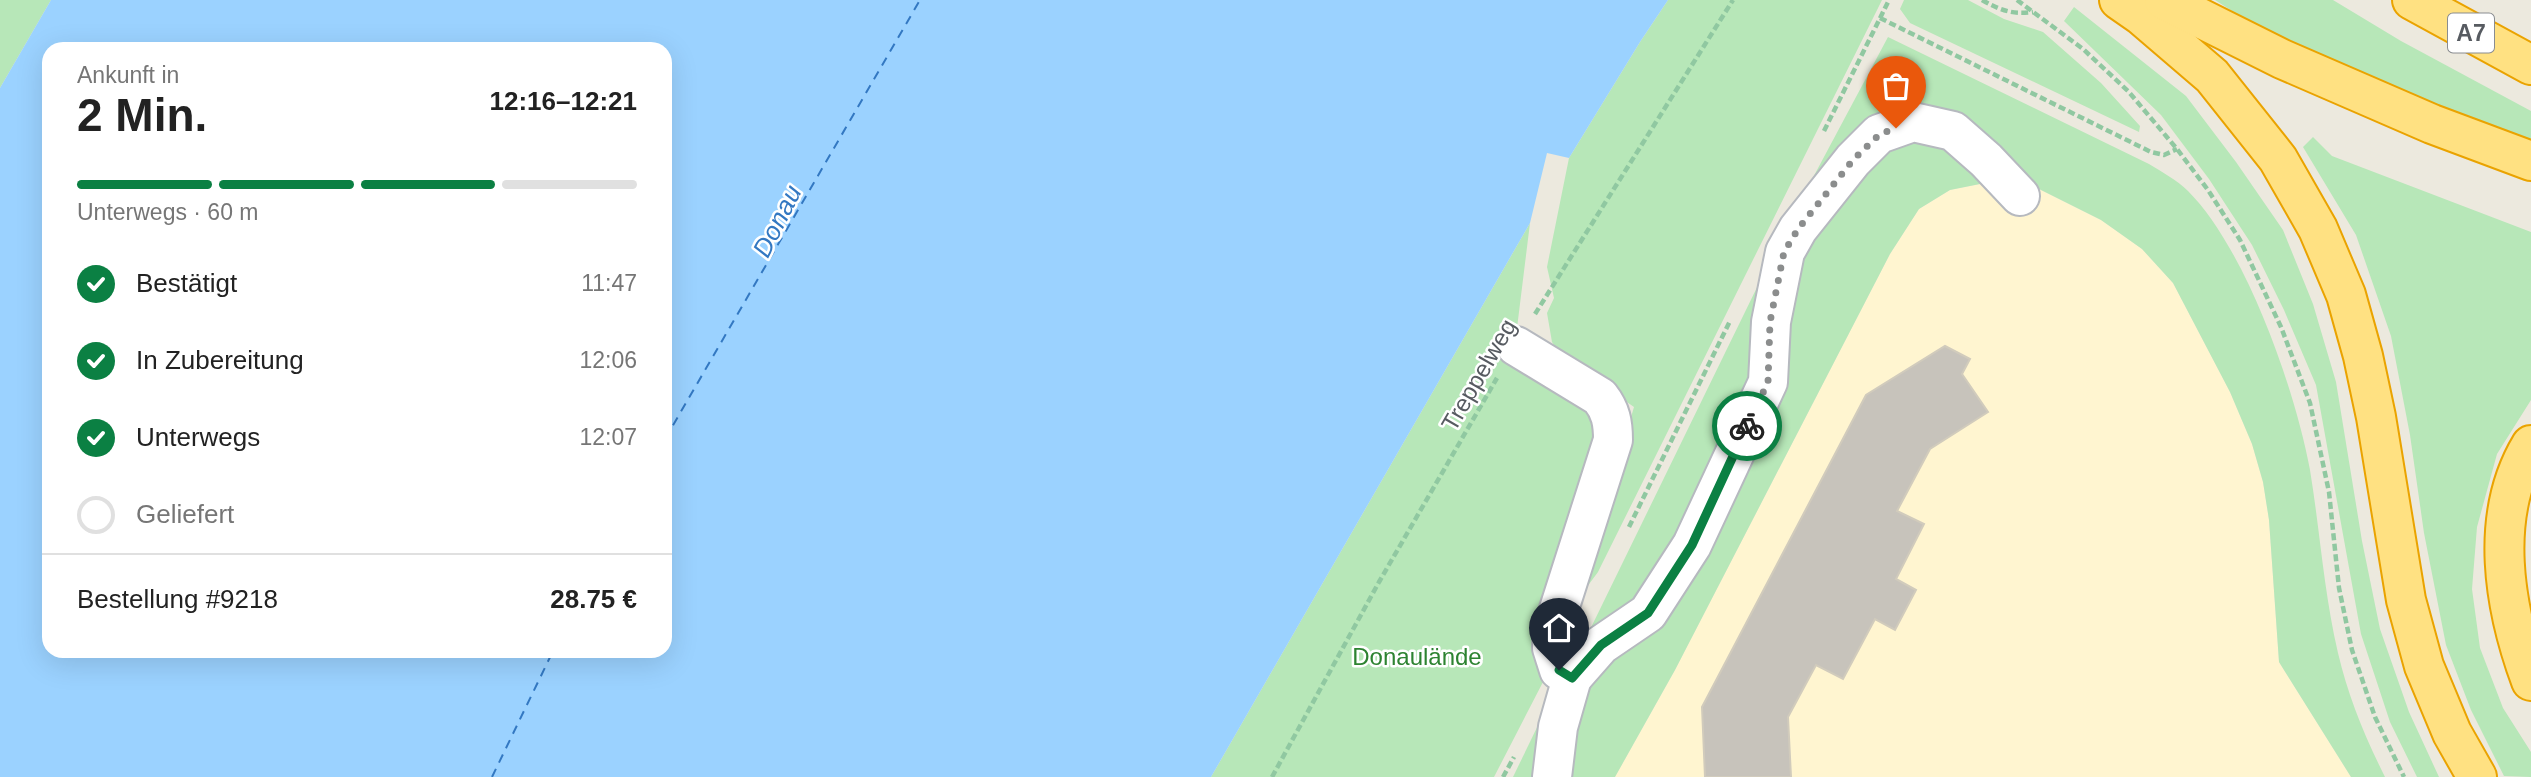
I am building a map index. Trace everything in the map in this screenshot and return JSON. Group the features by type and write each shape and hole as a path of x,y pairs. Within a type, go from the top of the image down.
{"highway":[{"path":"2119,0 2212,75 2278,159 2318,229 2346,295 2376,417 2406,600 2424,666 2452,733 2477,777"},
{"path":"2164,0 2282,59 2432,124 2531,161"},
{"name":"A7","path":"2412,0 2531,65"},
{"path":"2531,445 2512,492 2507,513 2504,552 2512,622 2531,681"}],"lane":[{"path":"2164,0 2212,75"},
{"path":"1552,777 1558,727 1572,678 1601,645 1648,613 1692,545 1768,382 1777,247 1798,229 1853,160 1880,134 1913,122 1953,131 1986,160 2020,196"},
{"path":"1516,346 1589,388 1609,410 1613,425 1612,440 1553,628 1552,648 1559,670 1572,678"}],"path":[{"name":"Treppelweg","path":"1272,777 1379,582 1516,346 1733,0"},
{"path":"1818,143 1889,0"},
{"path":"1983,0 2001,11 2016,14 2034,12"},
{"path":"2017,0 2082,49 2128,91 2208,190 2240,240 2281,327 2310,403 2329,492 2339,588 2352,650 2375,717 2404,777"},
{"path":"1880,18 2151,152 2165,155 2177,149"},
{"path":"1625,536 1733,316"}],"shaded area":[{"path":"2015,177 2101,220 2142,249 2173,283 2230,392 2252,444 2263,482 2269,520 2279,662 2351,777 1615,777 1675,670 1890,254 1919,209 1950,190"}],"green space":[{"path":"0,0 51,0 0,88"},
{"path":"1668,0 1882,0 1598,572 1578,599 1634,407 1562,357 1552,342 1547,313 1554,298 1547,267 1569,158"},
{"path":"1904,0 1968,0 2004,19 2043,32 2101,83 2140,126 2139,132 1910,23 1900,9"},
{"path":"2215,0 2333,0 2401,41 2531,111 2531,143 2457,114 2251,23"},
{"path":"2074,7 2186,96 2283,230 2313,304 2336,382 2362,541 2380,629 2409,712 2439,777 2417,777 2390,722 2361,634 2316,385 2284,310 2252,245 2209,179 2161,115 2064,21"},
{"path":"1888,37 2149,164 2184,187 2209,216 2248,283 2293,400 2310,470 2338,653 2358,716 2385,777 2351,777 2279,662 2269,520 2263,482 2252,444 2230,392 2173,283 2142,249 2101,220 2015,177 1950,190 1919,209 1890,254 1675,670 1615,777 1565,777 1582,646 1785,230"},
{"path":"2313,137 2332,156 2531,232 2531,400 2497,454 2477,527 2472,589 2480,648 2503,708 2531,752 2531,777 2504,776 2471,710 2446,645 2391,336 2356,235 2303,147"},
{"name":"Donaulände","path":"1530,223 1517,328 1577,397 1600,428 1539,670 1543,682 1494,777 1211,777"},
{"path":"1543,715 1540,777 1513,777"}],"water":[{"name":"Donau","path":"51,0 1668,0 1569,158 1547,153 1530,223 1211,777 0,777 0,88"}],"building":[{"path":"1945,346 1970,359 1962,374 1988,412 1930,449 1897,511 1924,524 1896,579 1916,590 1895,630 1875,619 1843,679 1816,665 1788,717 1791,777 1705,777 1702,707 1866,395"}],"ferry route":[{"path":"672,427 920,0"},
{"path":"492,777 550,658"}],"way so far":[{"path":"1747,426 1768,382 1770,322 1784,252 1798,229 1853,160 1880,134 1896,128"}],"route":[{"path":"1559,670 1572,678 1601,645 1648,613 1692,545 1747,426"}]}
